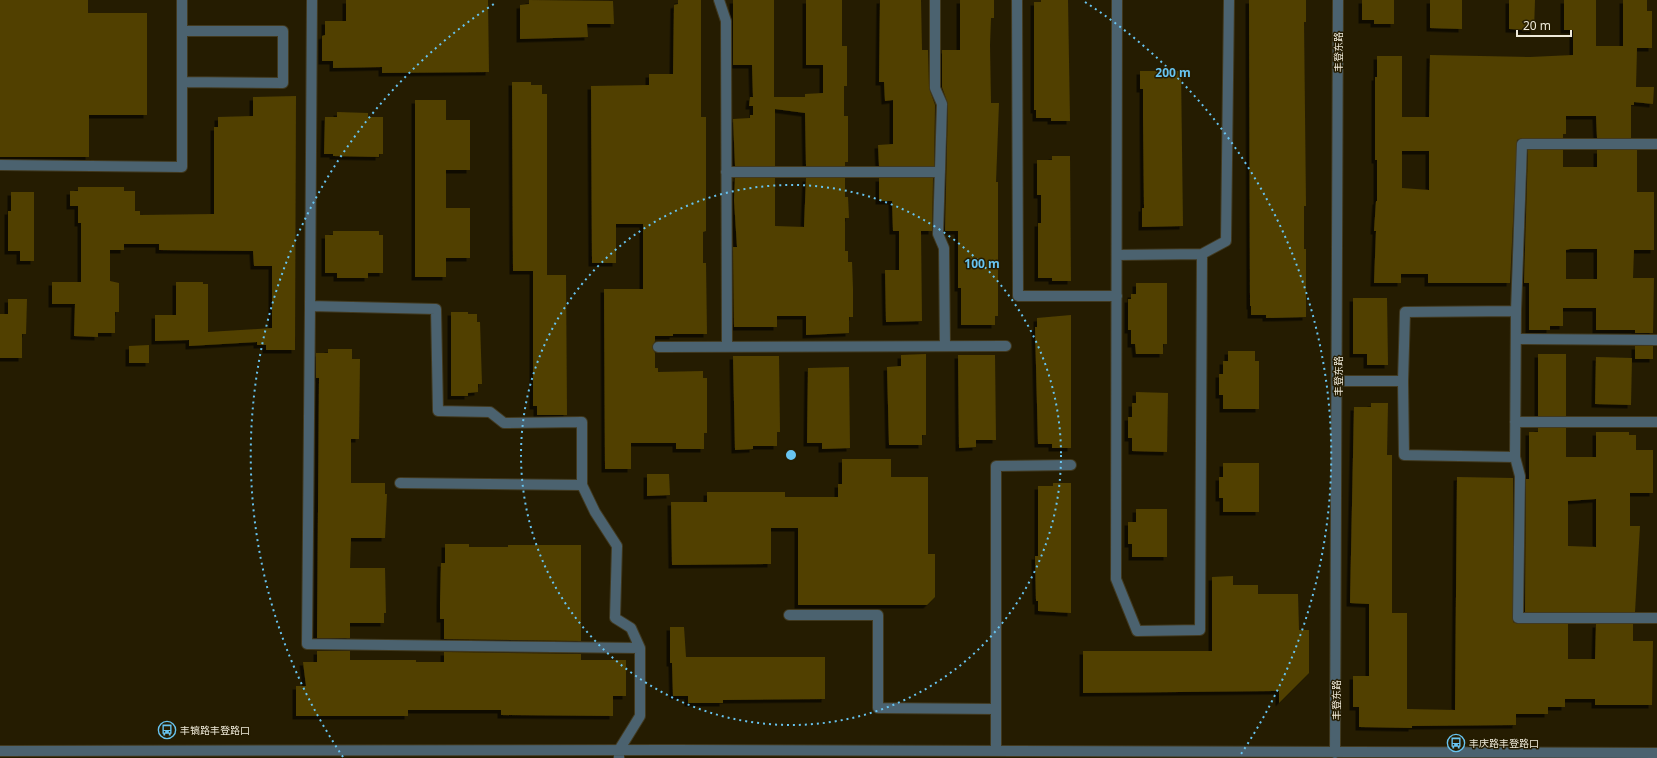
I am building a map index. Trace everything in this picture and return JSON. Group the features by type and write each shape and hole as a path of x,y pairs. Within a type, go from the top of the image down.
{"street":[{"path":"0,165 182,167 182,0"},
{"path":"312,0 308,644 640,648"},
{"path":"720,0 726,21 727,347"},
{"path":"935,0 935,88 942,104 938,234 944,248 945,346"},
{"path":"1016,0 1018,296 1117,296"},
{"path":"1116,0 1116,578 1137,631 1200,630 1202,254"},
{"path":"1117,255 1202,254 1226,241 1229,0"},
{"name":"丰登东路","path":"1336,753 1338,0"},
{"path":"182,31 283,31 283,83 182,82"},
{"path":"1657,144 1522,144 1516,311 1515,422 1515,457 1520,476 1518,618 1657,618"},
{"path":"726,172 940,172"},
{"path":"310,306 436,309 438,411 490,412 504,423 582,422 582,485 595,512 617,546 615,618 632,628 640,648 640,716 619,754"},
{"path":"1515,457 1404,455 1404,381 1405,312 1516,311"},
{"path":"1516,339 1657,340"},
{"path":"658,347 1006,346"},
{"path":"1338,381 1404,381"},
{"path":"1515,422 1657,422"},
{"path":"996,751 996,466 1071,465"},
{"path":"400,484 582,485"},
{"path":"789,615 878,615 878,708 996,709"},
{"path":"0,751 619,754 996,751 1657,753"}],"building":[{"path":"0,0 88,0 88,13 147,13 147,115 89,115 89,157 0,157"},
{"path":"346,0 488,0 489,72 382,73 382,67 333,68 333,61 322,61 322,36 325,35 325,21 346,21"},
{"path":"529,0 613,1 614,24 587,24 588,37 520,39 520,5 529,4"},
{"path":"678,0 701,0 701,117 706,117 706,231 703,232 703,263 706,263 707,334 673,334 673,336 655,336 655,341 652,347 655,353 655,368 658,368 658,372 703,371 703,378 707,378 707,433 704,433 704,449 676,449 676,443 631,443 631,469 605,469 604,289 643,289 643,224 616,224 616,263 592,263 591,86 649,85 649,74 673,74 674,5 678,4"},
{"path":"733,0 774,0 774,97 805,97 805,94 823,93 823,65 806,65 806,0 842,0 842,46 847,46 847,86 844,86 844,116 848,116 848,162 845,162 845,166 806,166 805,113 775,109 775,166 735,166 733,119 750,118 750,115 753,115 753,106 749,106 750,97 753,97 752,65 733,65"},
{"path":"880,0 921,0 922,50 928,50 929,88 935,105 934,166 879,166 878,145 893,144 893,100 885,101 884,82 879,82"},
{"path":"960,0 994,0 994,18 991,18 990,45 991,103 999,103 996,182 998,182 998,316 995,316 995,325 961,325 961,288 958,288 958,231 945,231 948,104 942,87 942,50 960,50"},
{"path":"1041,0 1068,0 1070,121 1051,121 1051,118 1036,118 1036,110 1034,110 1034,2 1041,2"},
{"path":"1249,0 1306,0 1306,22 1304,22 1306,206 1304,206 1304,249 1306,249 1306,317 1266,318 1266,315 1251,315"},
{"path":"1362,0 1394,0 1394,24 1374,24 1374,20 1362,20"},
{"path":"1430,0 1462,0 1462,29 1430,28"},
{"path":"1509,0 1535,0 1534,30 1509,29"},
{"path":"1564,0 1596,0 1596,46 1623,46 1623,0 1647,0 1647,11 1652,11 1652,48 1637,48 1636,87 1654,87 1653,104 1634,102 1634,105 1631,105 1631,138 1597,138 1596,116 1566,116 1566,134 1563,134 1563,138 1522,138 1517,140 1510,283 1428,283 1428,274 1401,274 1401,283 1374,283 1376,231 1374,231 1377,201 1377,160 1375,160 1375,77 1377,77 1377,56 1402,56 1402,117 1429,117 1430,55 1530,57 1573,55 1573,30 1564,30","holes":["1402,151 1429,151 1429,190 1402,188"]},
{"path":"1140,71 1181,71 1183,226 1142,227 1142,208 1144,208 1143,89 1140,89"},
{"path":"512,82 531,82 531,85 542,85 542,94 547,94 547,275 566,275 567,415 537,415 537,406 533,406 533,271 513,271"},
{"path":"296,96 295,350 266,350 266,345 257,345 257,342 189,346 189,340 155,341 155,315 176,315 176,282 203,282 203,284 208,284 208,332 272,328 272,266 254,266 253,251 159,250 159,244 124,244 124,250 110,250 110,281 119,283 119,312 115,312 115,333 98,333 98,337 74,336 75,304 52,304 52,282 81,282 81,223 78,223 78,206 70,206 70,191 78,191 78,187 124,187 124,191 135,191 135,211 140,211 140,215 214,214 214,127 218,127 218,117 253,116 253,97"},
{"path":"415,100 446,100 446,120 470,120 470,170 446,170 446,208 470,208 470,258 446,258 446,277 415,277"},
{"path":"337,112 368,113 368,117 383,117 383,154 379,154 379,157 333,156 333,154 324,154 325,117 337,117"},
{"path":"1528,150 1563,150 1563,167 1597,167 1597,150 1637,150 1637,192 1654,192 1654,250 1634,250 1633,278 1654,278 1653,333 1635,333 1635,330 1596,330 1596,308 1563,308 1563,326 1550,326 1550,330 1529,330 1529,283 1524,283","holes":["1597,249 1597,279 1566,279 1566,250"]},
{"path":"1052,156 1070,156 1071,281 1052,281 1052,278 1038,278 1038,223 1041,223 1041,195 1037,195 1037,160 1052,160"},
{"path":"735,178 775,178 775,226 804,227 806,178 845,178 845,197 848,197 849,218 845,218 845,251 848,251 848,262 852,262 853,289 853,317 849,317 849,333 806,335 806,316 777,316 777,327 734,327 733,247 737,247 734,200"},
{"path":"879,178 933,178 932,231 921,231 922,321 886,322 885,270 899,270 899,231 893,231 892,201 879,201"},
{"path":"11,192 34,192 34,261 20,261 20,251 8,251 8,211 11,211"},
{"path":"333,231 379,231 379,235 383,235 383,273 368,273 368,278 337,278 337,273 325,273 325,235 333,235"},
{"path":"1136,283 1167,283 1167,344 1163,344 1163,354 1136,354 1135,344 1131,344 1131,330 1128,330 1128,299 1131,299 1131,294 1136,294"},
{"path":"1353,298 1387,298 1388,365 1367,365 1367,354 1353,354"},
{"path":"8,299 27,299 26,334 22,334 22,358 0,358 0,314 8,314"},
{"path":"451,312 468,312 468,314 477,314 477,322 480,322 482,384 478,384 478,392 468,393 468,396 451,396"},
{"path":"1071,315 1071,448 1052,448 1052,444 1038,444 1035,327 1037,327 1037,318"},
{"path":"149,345 149,363 129,363 129,346"},
{"path":"1635,346 1653,346 1653,359 1635,359"},
{"path":"328,349 352,349 352,359 360,359 359,439 351,439 351,483 385,483 385,494 387,494 385,538 351,538 350,568 385,568 386,613 384,613 384,623 350,623 350,638 317,638 319,378 316,378 316,353 328,353"},
{"path":"1228,351 1255,351 1255,361 1259,361 1259,409 1223,409 1223,395 1219,395 1219,374 1223,374 1223,361 1228,361"},
{"path":"926,354 926,435 922,435 922,445 889,445 887,367 901,366 901,355"},
{"path":"1538,354 1566,354 1566,416 1538,416"},
{"path":"958,355 995,355 996,440 976,440 976,447 959,448"},
{"path":"733,356 779,356 780,432 777,432 777,446 753,446 753,449 735,450"},
{"path":"1596,357 1632,358 1631,405 1595,404"},
{"path":"849,367 850,448 822,449 822,443 807,443 808,368"},
{"path":"1136,392 1168,393 1167,452 1132,451 1132,438 1128,438 1128,417 1132,417 1132,403 1136,403"},
{"path":"1371,403 1388,403 1387,455 1392,455 1392,613 1407,613 1407,709 1455,710 1457,477 1513,478 1513,622 1518,624 1568,624 1568,659 1595,659 1596,624 1633,624 1633,641 1653,641 1652,705 1595,705 1595,699 1565,699 1565,707 1548,707 1548,714 1516,714 1516,725 1412,726 1412,728 1359,727 1359,707 1353,707 1353,676 1369,676 1369,604 1350,603 1354,407 1371,407"},
{"path":"1538,428 1566,428 1566,457 1596,457 1596,432 1629,432 1629,435 1636,435 1636,450 1653,450 1653,493 1630,493 1630,526 1640,526 1635,612 1525,612 1526,479 1529,479 1529,432 1538,432","holes":["1596,499 1596,547 1568,546 1568,501"]},
{"path":"842,459 891,459 891,477 928,477 928,554 935,554 935,597 927,605 798,605 798,528 771,528 771,564 672,565 671,502 707,502 707,492 785,492 785,497 838,497 838,484 842,484"},
{"path":"1223,463 1259,463 1259,512 1223,512 1223,498 1219,498 1219,477 1223,477"},
{"path":"647,474 669,474 670,495 647,496"},
{"path":"1053,483 1071,483 1071,613 1038,611 1038,601 1036,601 1035,556 1038,556 1038,486 1053,486"},
{"path":"1136,509 1167,509 1167,557 1132,557 1132,544 1128,544 1128,522 1136,522"},
{"path":"445,544 469,544 469,547 508,547 508,545 581,545 581,641 444,639 444,619 440,619 440,603 441,563 445,563"},
{"path":"1233,576 1233,585 1258,585 1258,594 1298,594 1299,630 1309,630 1309,673 1279,703 1279,691 1083,693 1083,651 1212,651 1212,577"},
{"path":"670,627 684,627 686,657 825,657 825,699 723,700 723,703 688,703 688,696 673,696 672,663 670,663"},
{"path":"317,651 350,651 350,660 416,660 416,662 444,662 444,652 581,654 581,660 626,660 626,696 613,696 613,716 501,715 501,710 408,710 408,716 296,716 296,686 306,686 303,662 317,662"}],"place":[{"name":"丰镐路丰登路口","path":"167,730"},
{"name":"丰庆路丰登路口","path":"1456,743"}]}
